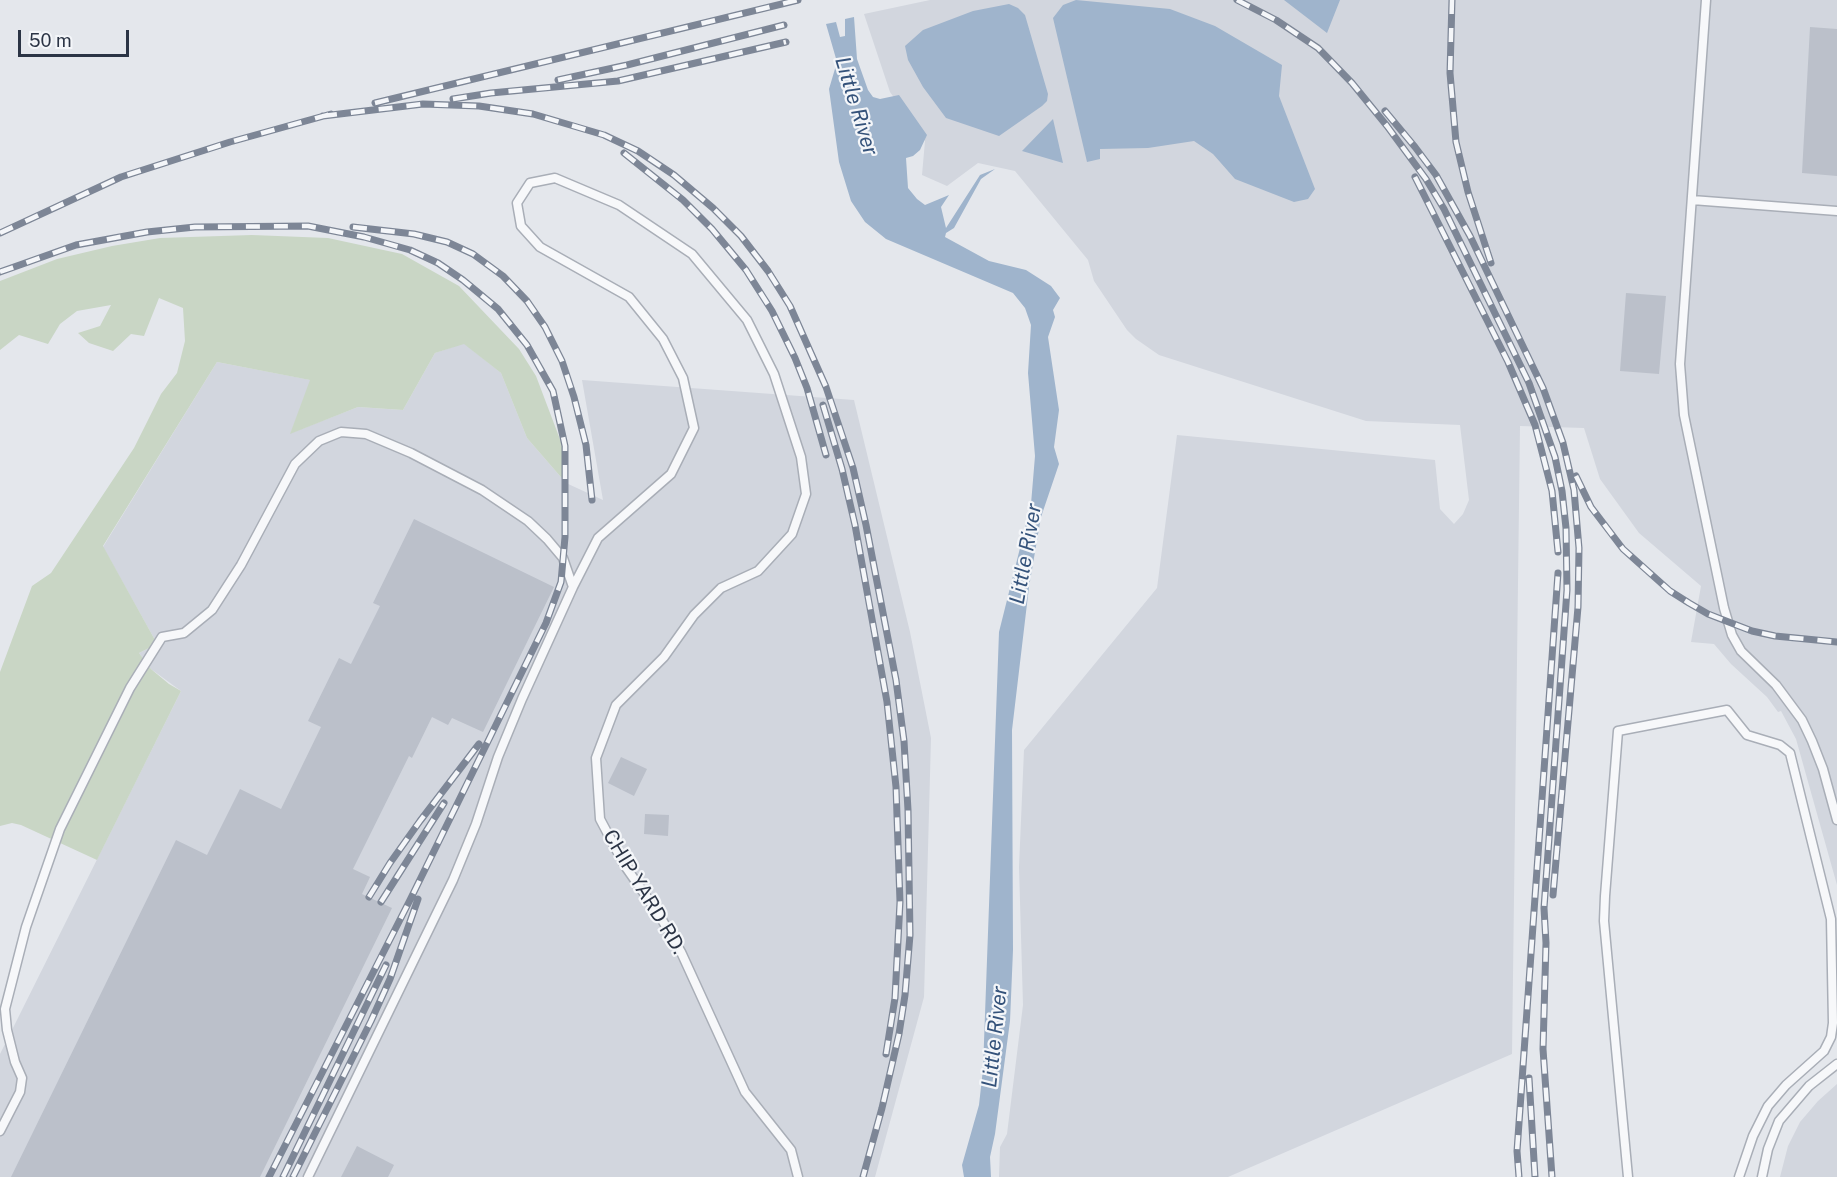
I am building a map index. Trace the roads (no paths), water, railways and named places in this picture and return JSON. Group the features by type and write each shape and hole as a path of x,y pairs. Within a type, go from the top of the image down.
{"lane":[{"path":"1706,0 1680,364 1684,415 1724,609 1736,644 1776,685 1802,720 1823,769 1837,820"},
{"name":"CHIP YARD RD.","path":"308,1177 453,880 522,699 598,538 671,474 694,428 683,378 663,339 629,297 540,247 521,226 517,203 530,183 555,178 620,205 692,254 747,320 774,374 801,458 806,494 792,534 758,571 721,588 694,615 664,657 616,705 596,758 600,819 625,866 658,913 681,952 745,1092 791,1150 798,1177"},
{"path":"1692,200 1837,211"},
{"path":"0,1131 20,1092 22,1077 12,1052 5,1009 26,927 60,829 130,688 162,637 184,633 212,610 241,566 296,464 319,441 341,432 366,434 411,453 482,490 528,520 547,539 563,558 573,587"},
{"path":"1628,1177 1604,921 1618,731 1727,710 1747,735 1780,745 1790,753 1832,919 1833,1023 1831,1037 1824,1050 1785,1085 1768,1106 1753,1136 1739,1177"},
{"path":"1762,1177 1768,1149 1779,1121 1809,1086 1837,1064"}],"water":[{"path":"1076,0 1170,9 1215,26 1282,65 1279,96 1315,189 1308,199 1294,202 1235,179 1213,154 1194,141 1148,148 1100,149 1100,159 1087,162 1053,18 1063,5"},
{"path":"1284,0 1340,0 1327,33"},
{"path":"1009,4 1018,8 1025,15 1048,94 1047,101 1042,106 999,136 946,118 923,87 908,60 905,46 923,30 973,11"},
{"name":"Little River","path":"854,17 857,59 868,90 873,97 880,99 899,95 927,135 920,150 906,158 908,188 925,205 949,195 941,207 946,228 980,175 995,169 981,179 954,228 946,233 945,237 989,261 1026,270 1051,286 1060,298 1053,310 1055,317 1048,337 1059,410 1054,447 1059,464 1041,517 1029,587 1012,730 1013,950 1010,1021 990,1157 991,1177 964,1177 962,1165 979,1105 983,1069 999,632 1031,504 1035,456 1028,373 1031,325 1025,308 1013,293 886,239 865,222 851,201 839,162 829,89 837,62 826,24 836,22 840,37 845,36 845,19"},
{"path":"1053,119 1063,163 1022,151"}],"railway":[{"path":"375,103 798,0"},
{"path":"1237,0 1276,20 1318,48 1352,83 1426,179 1444,209 1529,383 1555,457 1566,528 1567,590 1544,908 1546,943 1543,1049 1552,1177"},
{"path":"1452,0 1450,73 1456,142 1468,192 1491,263"},
{"path":"558,80 784,25"},
{"path":"453,99 491,93 618,81 786,42"},
{"path":"323,116 423,104 479,106 533,114 604,135 638,151 674,175 713,208 741,236 768,271 790,306 826,387 853,468 896,680 904,741 908,810 910,935 905,995 899,1034 882,1108 863,1177"},
{"path":"1385,111 1436,175 1470,236 1543,388 1563,443 1574,490 1579,548 1578,607 1553,895"},
{"path":"0,233 121,177 230,142 331,114"},
{"path":"624,153 683,200 712,229 746,270 772,311 795,358 807,388 826,455"},
{"path":"1415,177 1508,362 1535,425 1552,491 1558,552"},
{"path":"0,272 76,245 147,232 195,227 308,226 364,237 410,250 438,263 463,280 498,309 527,345 553,391 565,446 565,537 561,582 546,623 410,900 269,1177"},
{"path":"353,227 414,234 447,242 473,254 503,276 527,301 545,327 562,361 574,397 586,445 592,500"},
{"path":"823,405 842,469 855,525 887,702 896,787 900,902 895,998 886,1054"},
{"path":"1576,476 1591,507 1623,549 1670,591 1708,614 1752,631 1775,636 1837,642"},
{"path":"1519,1177 1517,1151 1558,573"},
{"path":"369,897 420,821 479,744"},
{"path":"381,902 444,803"},
{"path":"293,1177 390,979 418,899"},
{"path":"283,1177 386,965"},
{"path":"1529,1078 1535,1177"}]}
